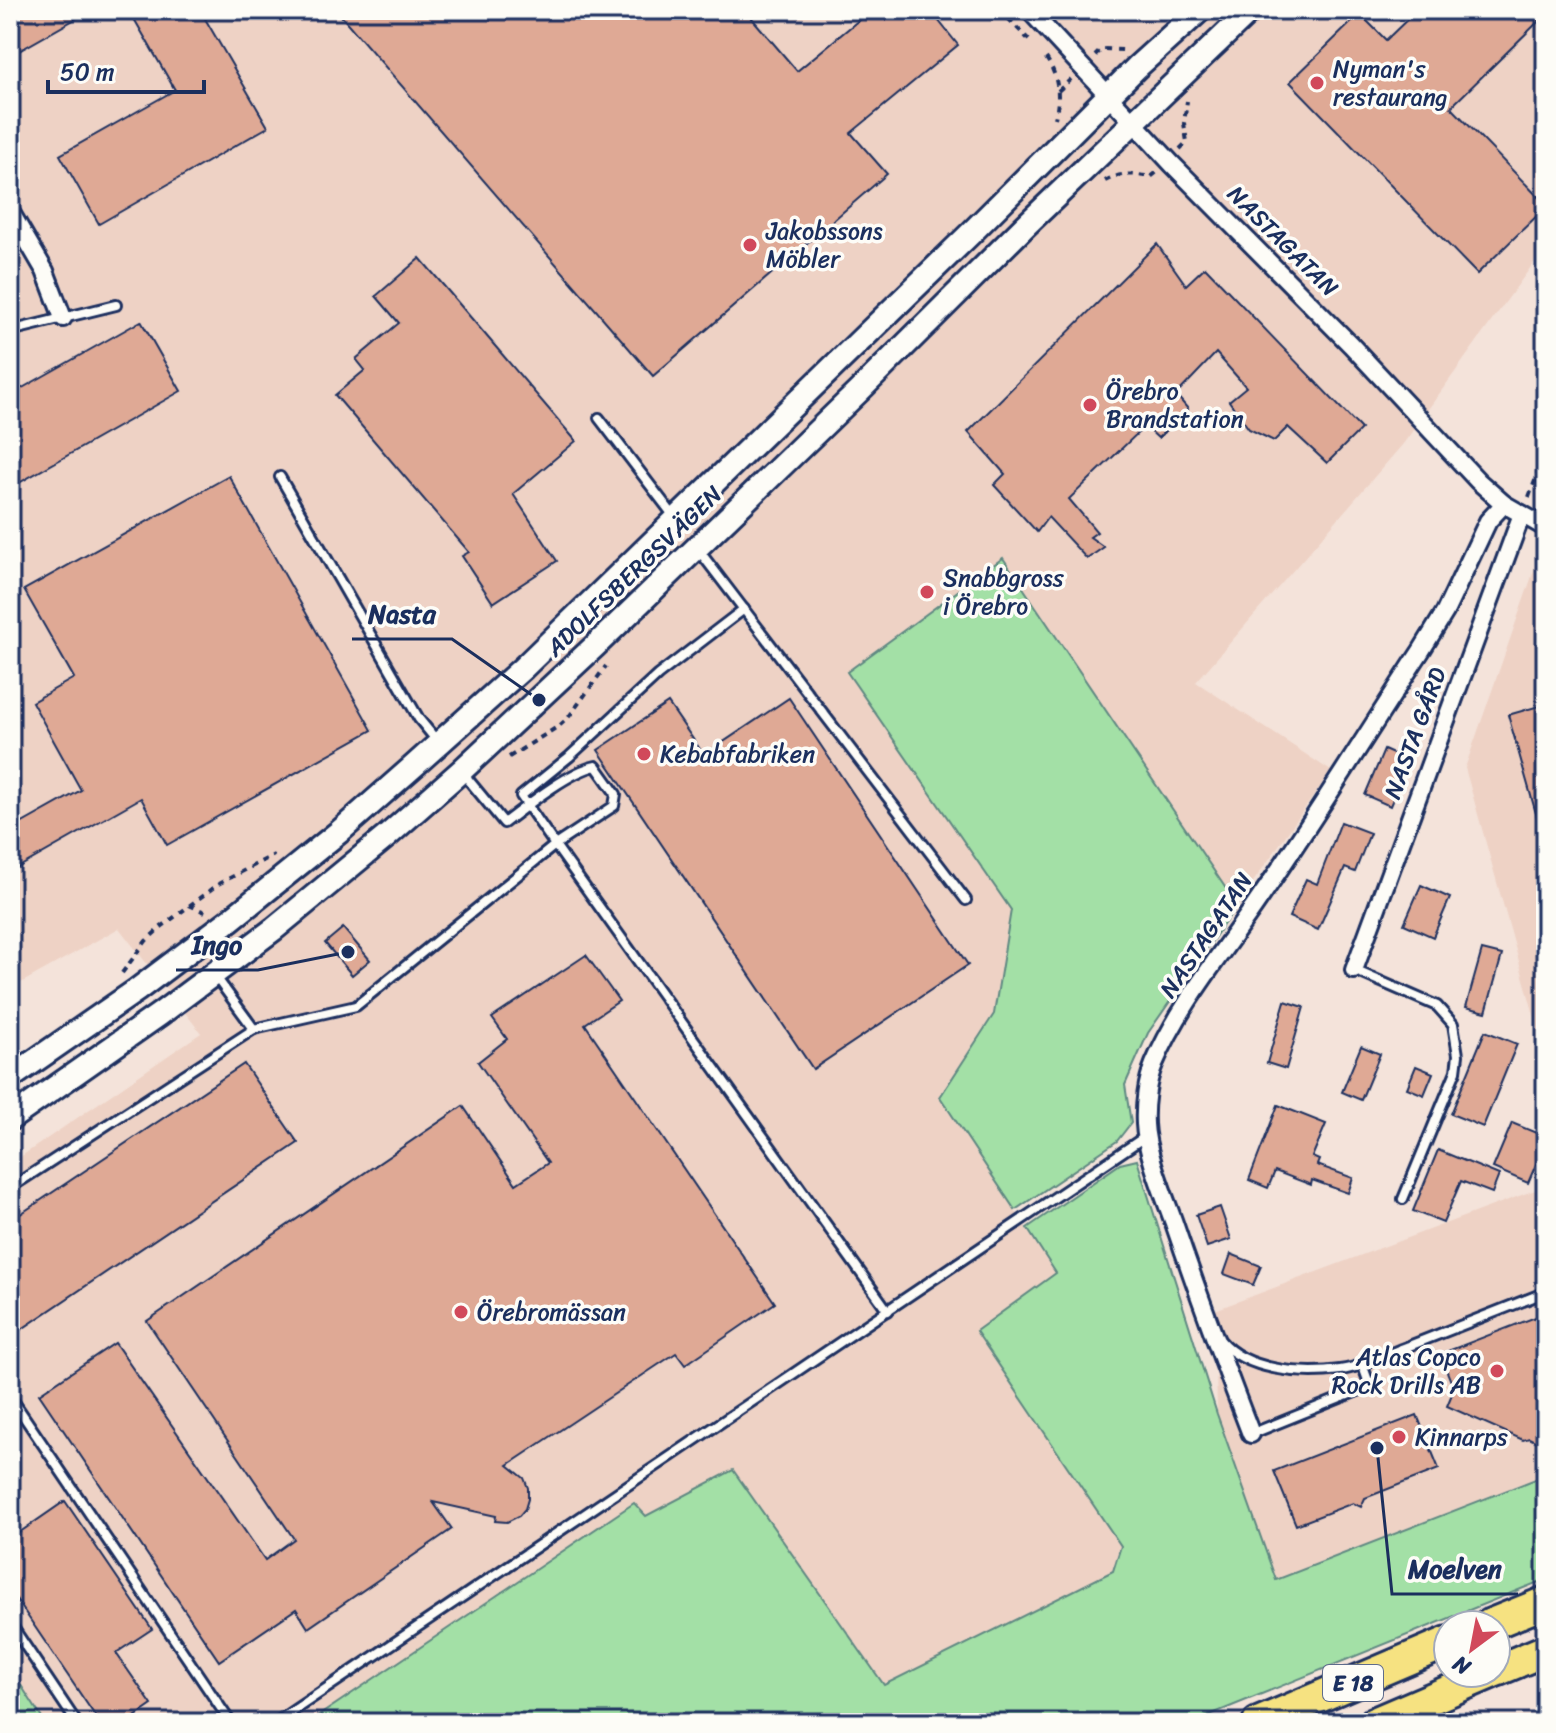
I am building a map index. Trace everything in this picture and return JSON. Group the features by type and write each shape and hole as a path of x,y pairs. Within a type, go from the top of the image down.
{"highway":[{"path":"1512,1616 1546,1602"},
{"name":"E 18","path":"1258,1723 1432,1649"},
{"name":"E 18","path":"1512,1664 1546,1650"},
{"name":"E 18","path":"1374,1723 1454,1689"}],"main road":[{"name":"ADOLFSBERGSVÄGEN","path":"10,1078 137,990 230,920 339,832 440,744 523,668 970,234 1137,67 1200,10"},
{"name":"ADOLFSBERGSVÄGEN","path":"10,1119 274,929 461,771 539,700 1251,10"},
{"path":"676,519 697,547"},
{"path":"440,744 461,771"},
{"path":"194,947 214,974"}],"street":[{"name":"NASTAGATAN","path":"1029,10 1478,481 1504,504 1546,528"},
{"path":"10,211 45,271 63,318"},
{"name":"NASTAGATAN","path":"1251,1434 1209,1327 1147,1136 1145,1102 1153,1067 1170,1032 1421,651 1445,612 1488,521 1504,504"},
{"name":"NASTA GÅRD","path":"1354,970 1522,514"}],"lane":[{"path":"10,331 116,305"},
{"path":"599,418 676,519"},
{"path":"280,477 419,719 440,744"},
{"path":"697,547 966,900"},
{"path":"744,609 658,675 569,757 521,796 888,1311"},
{"path":"10,1188 254,1029 356,1006 555,845 614,806 616,794 596,766 584,768 504,823 461,771"},
{"path":"1354,970 1437,1006 1453,1024 1457,1039 1456,1071 1403,1199"},
{"path":"214,974 254,1029"},
{"path":"275,1723 1147,1136"},
{"path":"1209,1327 1227,1348 1265,1368 1341,1370 1546,1292"},
{"path":"1251,1434 1370,1386 1362,1364"},
{"path":"10,1396 231,1723"},
{"path":"10,1623 77,1723"}],"path":[{"path":"1000,10 1030,41"},
{"path":"1058,91 1102,49 1132,47"},
{"path":"1040,52 1055,73 1058,91 1057,111 1051,126"},
{"path":"1184,145 1187,142 1184,114 1193,92"},
{"path":"1096,187 1120,175 1151,177 1155,173"},
{"path":"1522,514 1546,451"},
{"path":"504,760 568,718 609,663"},
{"path":"120,975 146,941 189,905 227,879 284,850"},
{"path":"189,905 208,913"}],"shaded area":[{"path":"10,10 1546,10 1546,246 1403,444 1196,682 1331,771 1237,905 1003,559 848,672 1011,910 994,1014 940,1097 1056,1273 976,1331 1121,1546 1113,1571 884,1685 733,1470 646,1516 633,1503 308,1723 45,1723 10,1668 10,1164 201,1033 119,928 10,989 10,663 13,660 10,650"},
{"path":"1546,536 1546,1058 1465,768"},
{"path":"1546,1186 1546,1475 1276,1580 1217,1414 1215,1310"}],"green space":[{"path":"1003,558 1237,905 1148,1033 1125,1085 1131,1123 1117,1141 1015,1210 940,1097 994,1014 1011,910 847,672"},
{"path":"1137,1160 1217,1414 1276,1580 1546,1475 1546,1579 1472,1609 1432,1609 1432,1625 1190,1723 308,1723 634,1503 646,1516 733,1470 884,1685 1113,1571 1121,1546 976,1331 1056,1273 1027,1228 1120,1164"},
{"path":"10,1668 45,1723 10,1723"}],"building":[{"path":"10,10 91,10 10,56"},
{"path":"129,10 200,10 268,127 99,224 60,155 175,90"},
{"path":"336,10 745,10 797,71 871,10 930,10 958,45 851,133 887,174 653,376"},
{"path":"1417,10 1546,10 1546,14 1451,107 1546,205 1477,274 1290,82 1360,14 1386,40"},
{"name":"Örebro Brandstation","path":"1157,244 1186,285 1205,267 1361,429 1327,463 1288,427 1274,441 1249,429 1229,401 1246,387 1216,353 1176,395 1188,409 1158,438 1145,426 1069,499 1097,532 1090,537 1104,547 1087,559 1048,517 1037,532 994,485 1005,474 968,432"},
{"path":"420,258 576,441 513,494 557,561 493,603 462,556 469,552 335,395 365,370 356,359 399,323 376,296"},
{"path":"141,321 181,391 10,488 10,395"},
{"path":"229,476 372,730 167,845 141,798 10,872 10,830 81,790 32,702 74,678 24,590"},
{"path":"789,698 968,965 813,1069 598,750 668,703 704,755"},
{"path":"1546,704 1546,830 1541,831 1508,715"},
{"path":"1384,750 1402,758 1397,770 1404,773 1390,806 1365,795"},
{"path":"1341,822 1370,833 1355,872 1345,868 1318,930 1289,917 1306,879 1317,884"},
{"path":"1421,885 1450,898 1433,937 1404,924"},
{"path":"343,928 370,960 352,975 325,943"},
{"path":"1482,950 1502,955 1486,1012 1466,1007"},
{"name":"Örebromässan","path":"586,955 619,1001 585,1024 775,1303 685,1365 676,1353 508,1465 524,1478 528,1488 525,1509 519,1516 507,1522 495,1521 496,1516 433,1502 452,1529 308,1628 296,1609 219,1661 39,1394 115,1343 265,1560 294,1539 147,1321 463,1106 516,1184 548,1163 478,1062 507,1039 492,1018"},
{"path":"1285,1001 1304,1007 1286,1069 1267,1063"},
{"path":"1485,1031 1517,1044 1483,1127 1451,1114"},
{"path":"1361,1046 1380,1054 1361,1100 1342,1092"},
{"path":"244,1064 298,1143 10,1337 10,1221"},
{"path":"1416,1066 1433,1073 1424,1095 1407,1088"},
{"path":"1278,1105 1326,1124 1312,1157 1319,1160 1317,1165 1353,1178 1348,1193 1312,1180 1311,1185 1275,1171 1268,1188 1249,1180"},
{"path":"1512,1123 1546,1137 1528,1183 1493,1168"},
{"path":"1438,1150 1499,1175 1492,1193 1461,1181 1443,1223 1413,1211"},
{"path":"1220,1207 1231,1239 1207,1247 1196,1215"},
{"path":"1231,1254 1261,1266 1253,1285 1224,1274"},
{"name":"Atlas Copco Rock Drills AB","path":"1546,1313 1546,1446 1529,1438 1523,1440 1447,1406 1454,1389 1440,1354"},
{"path":"1417,1415 1439,1469 1365,1498 1361,1507 1353,1503 1296,1525 1274,1471"},
{"path":"65,1501 152,1629 116,1653 152,1705 126,1723 100,1723 10,1590 10,1539"}],"place":[{"name":"Nyman's restaurang","path":"1317,83"},
{"name":"Jakobssons Möbler","path":"750,245"},
{"name":"Örebro Brandstation","path":"1090,405"},
{"name":"Snabbgross i Örebro","path":"927,592"},
{"name":"Nasta","path":"539,700"},
{"name":"Kebabfabriken","path":"644,754"},
{"name":"Ingo","path":"348,952"},
{"name":"Örebromässan","path":"461,1312"},
{"name":"Atlas Copco Rock Drills AB","path":"1497,1371"},
{"name":"Kinnarps","path":"1399,1437"},
{"name":"Moelven","path":"1377,1448"}]}
